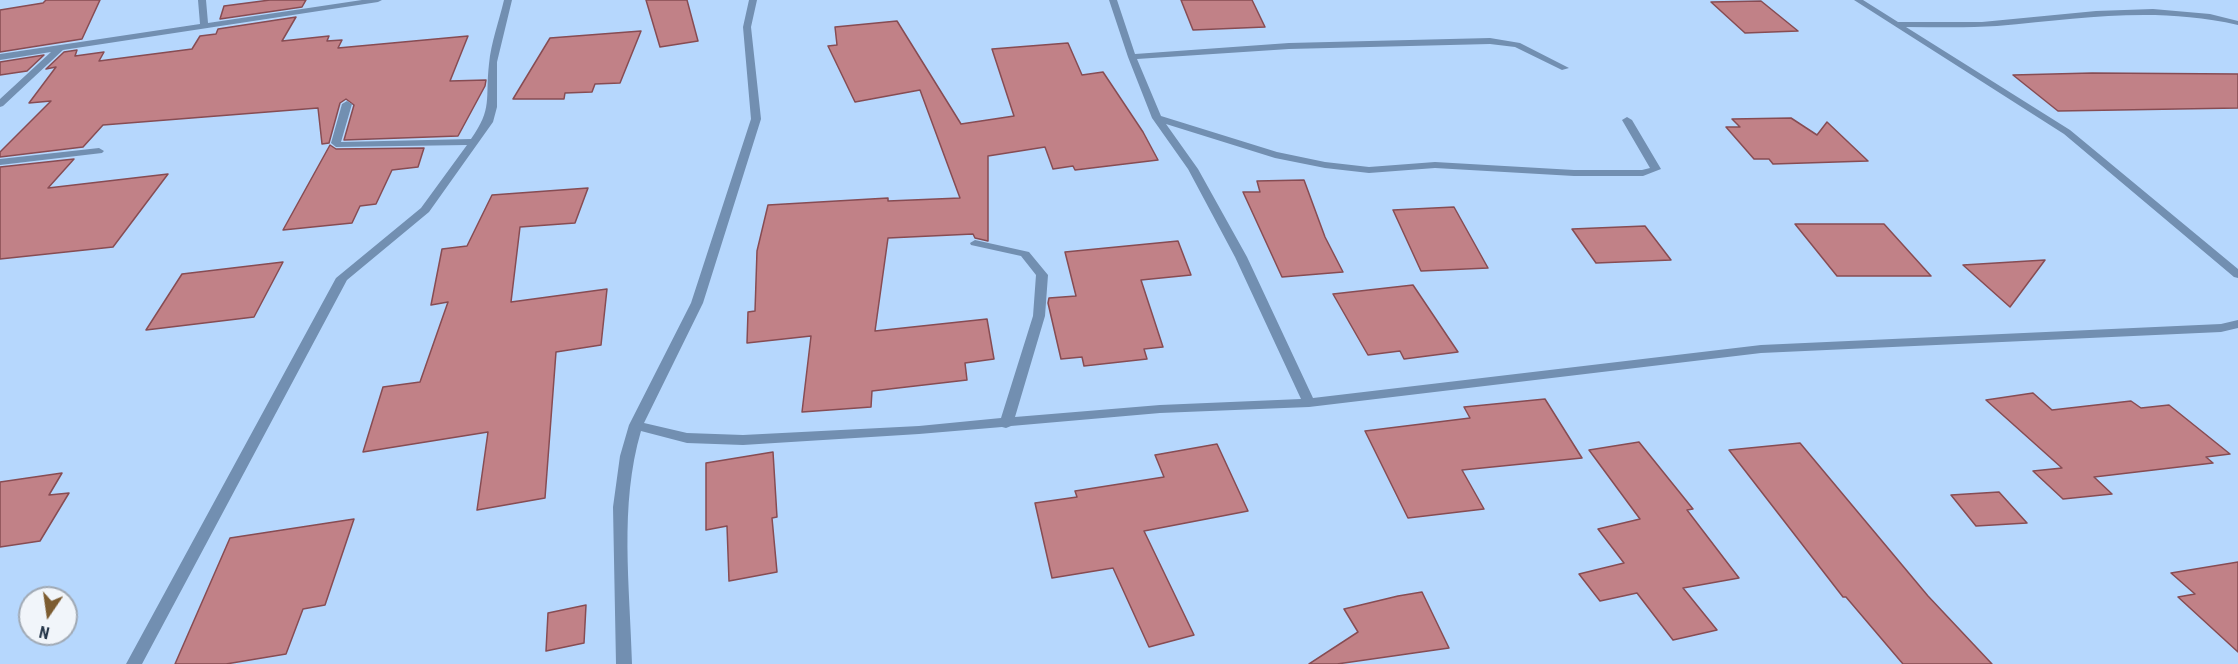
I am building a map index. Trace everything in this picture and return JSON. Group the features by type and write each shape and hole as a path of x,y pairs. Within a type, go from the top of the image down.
{"street":[{"path":"202,0 204,27"},
{"path":"0,57 378,0"},
{"path":"134,664 342,278 425,210 488,122 492,107 493,62 508,0"},
{"path":"624,664 620,507 627,456 636,425 697,303 756,119 747,27 753,0"},
{"path":"1113,0 1132,57 1157,118 1193,169 1236,247 1309,403"},
{"path":"1858,0 2067,132 2238,275"},
{"path":"1895,24 2010,22 2122,11 2211,15 2238,23"},
{"path":"1132,57 1289,46 1490,41 1517,45 1565,68"},
{"path":"0,104 60,48"},
{"path":"347,104 336,143 339,145 475,142"},
{"path":"1157,118 1275,155 1325,165 1369,170 1435,165 1574,173 1643,173 1656,169 1627,120"},
{"path":"0,162 99,151"},
{"path":"975,243 1024,254 1042,275 1039,316 1006,423"},
{"path":"636,425 687,438 743,440 1006,423 1160,410 1309,403 1761,349 2221,328 2238,324"}],"building":[{"path":"46,0 100,0 82,39 0,52 0,10 43,3"},
{"path":"270,0 306,0 302,7 220,19 224,6"},
{"path":"646,0 687,0 698,41 660,47"},
{"path":"1181,0 1252,0 1265,27 1193,30"},
{"path":"1761,1 1798,31 1745,33 1711,2"},
{"path":"296,17 282,41 329,36 327,41 342,40 338,48 468,36 450,81 486,80 485,86 458,136 344,140 354,105 346,99 340,103 329,143 322,144 318,108 103,125 83,147 0,157 0,152 51,101 29,103 56,67 46,69 64,52 77,50 75,56 104,52 99,61 192,49 200,36 216,34 218,29"},
{"path":"897,21 961,124 1014,116 992,49 1068,43 1082,75 1103,72 1143,132 1158,160 1075,170 1073,166 1053,169 1045,147 988,156 988,241 975,238 973,234 888,238 875,331 987,319 994,359 965,363 967,380 872,391 871,407 802,412 811,336 747,343 748,312 755,311 757,251 768,205 888,198 888,201 960,198 920,90 855,102 828,46 837,45 835,27"},
{"path":"641,31 620,83 595,84 592,92 565,93 564,99 513,99 550,38"},
{"path":"44,55 27,71 0,75 0,62"},
{"path":"2238,74 2238,108 2058,111 2013,75"},
{"path":"1791,118 1817,135 1827,122 1868,161 1773,164 1769,159 1754,159 1726,127 1740,127 1732,119"},
{"path":"330,145 336,149 424,148 418,167 392,170 376,204 360,206 352,223 283,230"},
{"path":"74,159 48,188 168,174 113,247 0,259 0,167"},
{"path":"1304,180 1325,237 1343,272 1282,277 1243,192 1260,192 1257,181"},
{"path":"588,188 575,223 520,227 511,302 607,289 601,345 556,352 545,498 477,510 488,432 363,452 383,387 420,382 448,302 431,305 442,249 467,246 492,195"},
{"path":"1454,207 1488,268 1421,271 1393,210"},
{"path":"1795,224 1884,224 1931,276 1837,276"},
{"path":"1645,226 1671,260 1596,263 1572,229"},
{"path":"1178,241 1191,275 1141,280 1163,347 1144,349 1147,359 1084,366 1082,357 1061,359 1048,303 1049,298 1076,296 1065,252"},
{"path":"2045,260 2010,307 1963,265"},
{"path":"283,262 254,317 146,330 182,274"},
{"path":"1413,285 1458,352 1404,359 1400,351 1368,355 1333,294"},
{"path":"2033,393 2052,410 2131,401 2141,408 2169,405 2230,454 2206,457 2213,463 2094,477 2112,494 2063,499 2033,471 2062,468 1986,400"},
{"path":"1545,399 1582,458 1462,470 1484,509 1408,518 1365,431 1470,418 1464,407"},
{"path":"1639,442 1693,509 1687,510 1739,578 1683,588 1717,630 1673,640 1637,593 1600,601 1579,574 1624,563 1598,529 1640,519 1589,450"},
{"path":"1800,443 1928,596 1992,664 1903,664 1846,597 1843,597 1729,450"},
{"path":"1217,444 1248,511 1144,531 1194,635 1149,647 1113,568 1052,578 1035,503 1077,497 1075,491 1164,477 1155,455"},
{"path":"773,452 777,517 772,518 777,572 729,581 727,526 706,530 706,463"},
{"path":"62,473 49,495 69,493 40,541 0,547 0,482"},
{"path":"1999,492 2027,523 1976,526 1951,495"},
{"path":"354,519 325,605 303,609 286,654 226,664 175,664 230,538"},
{"path":"2238,562 2238,652 2178,597 2195,594 2171,573"},
{"path":"1422,592 1449,648 1337,664 1309,664 1358,632 1344,609"},
{"path":"586,605 584,643 546,651 548,613"}]}
